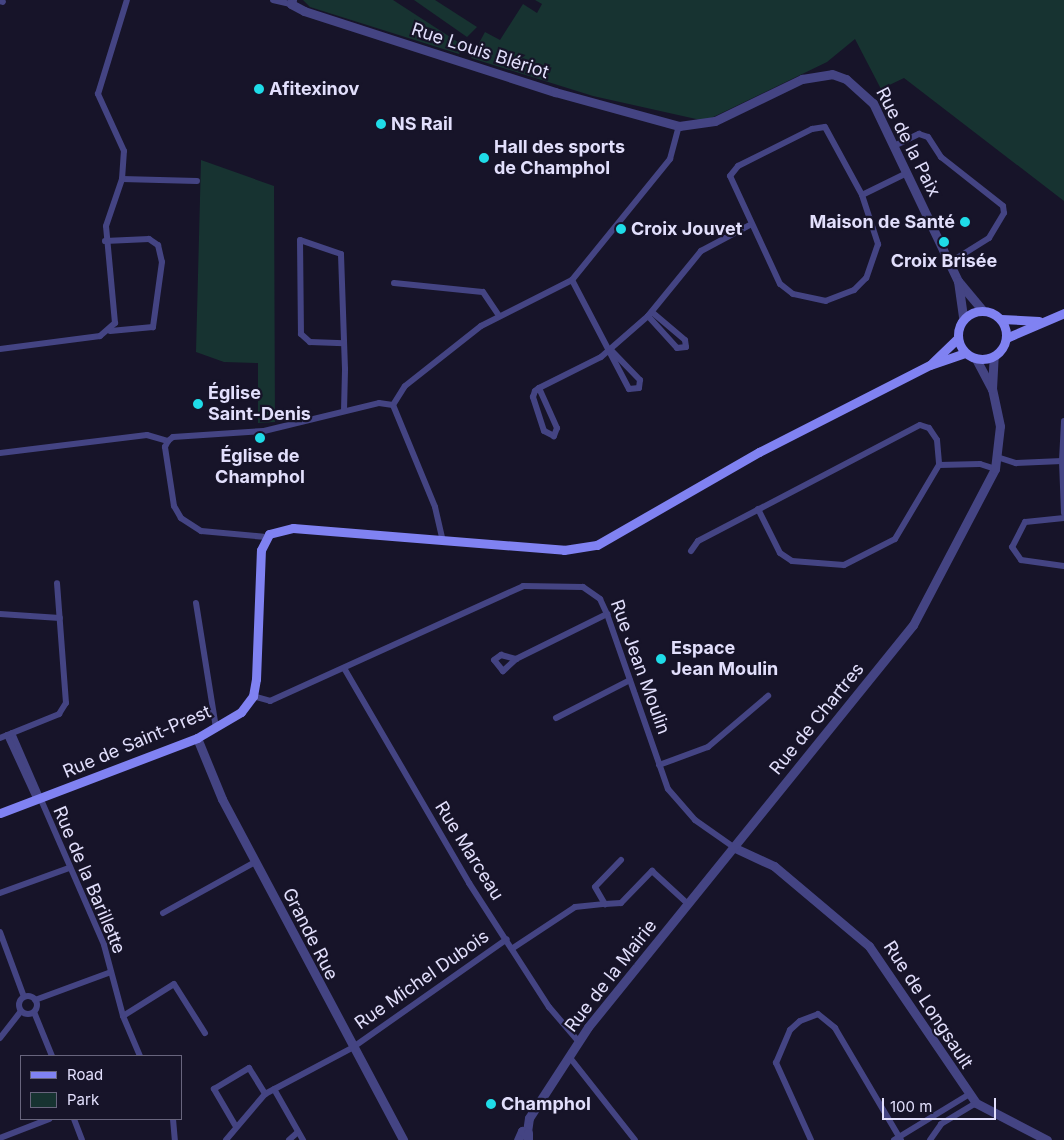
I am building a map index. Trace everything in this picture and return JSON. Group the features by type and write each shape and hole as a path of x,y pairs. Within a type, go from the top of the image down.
{"main road":[{"path":"930,365 957,338 963,318 982,310 1001,319 1042,321"},
{"path":"957,338 965,353 976,359 994,356 1006,338 1064,313"},
{"path":"1001,319 1006,338"},
{"path":"253,696 260,572 262,550 266,537 293,528 564,550 597,545 759,452 930,365 965,353"},
{"name":"Rue de Saint-Prest","path":"0,813 197,738 241,712 253,696"}],"street":[{"path":"110,331 116,300 106,241 106,220 122,179 122,143 98,94 127,0"},
{"name":"Rue Louis Blériot","path":"273,0 291,2 549,90 679,126"},
{"name":"Rue de la Paix","path":"679,126 705,125 802,79 832,74 866,93 894,146 958,281 982,310"},
{"path":"392,405 406,386 498,314 572,280 670,159 679,126"},
{"path":"812,129 831,132 876,228 875,263 854,290 833,299 807,299 780,284 750,225 730,183 732,171 812,129"},
{"path":"894,146 919,134 928,136 941,157 1003,206 1004,213 990,238 949,263"},
{"path":"862,195 907,173"},
{"path":"122,179 197,181"},
{"path":"539,388 557,428 554,436 544,431 533,397 539,388 610,349 650,314 701,251 750,225"},
{"path":"0,349 110,331 153,327 162,262 158,246 149,239 106,241"},
{"path":"344,343 310,342 301,334 300,240 340,254 344,343 344,411"},
{"path":"572,280 610,349 629,389 639,388 640,380 610,349"},
{"name":"Rue de la Paix","path":"958,281 963,318"},
{"path":"394,283 483,292 498,314"},
{"path":"650,314 685,340 686,347 677,348 650,314"},
{"path":"992,389 994,356"},
{"path":"976,359 992,389"},
{"name":"Rue de Chartres","path":"735,848 812,748 861,693 922,610 995,469 998,457 1000,426 992,389"},
{"path":"266,537 201,531 181,518 173,496 165,447 168,441 173,437 264,431 379,403 392,405"},
{"path":"392,405 435,507 443,541"},
{"path":"1064,421 1062,460 1064,513"},
{"path":"691,551 698,541 920,425 929,428 937,440 939,465 895,539 844,565 792,562 780,553 758,510"},
{"path":"0,453 148,435 168,441"},
{"path":"998,457 1016,463 1062,460"},
{"path":"939,465 980,464 995,469"},
{"path":"1064,518 1026,522 1012,547 1022,560 1064,566"},
{"path":"6,735 59,714 66,703 57,583"},
{"name":"Rue Jean Moulin","path":"253,696 270,700 523,586 583,587 600,599 607,614 659,766 676,801 735,848"},
{"path":"196,602 216,728"},
{"path":"0,614 60,618"},
{"path":"516,659 607,614"},
{"name":"Rue Marceau","path":"344,668 378,733 549,1008 579,1042"},
{"path":"556,718 630,680"},
{"path":"659,766 708,747 768,696"},
{"name":"Rue de la Barillette","path":"6,735 104,944 123,1016 140,1055"},
{"name":"Grande Rue","path":"197,738 255,862 403,1140"},
{"name":"Rue de la Mairie","path":"527,1136 529,1118 571,1059 579,1042 688,904 735,848"},
{"name":"Rue de Longsault","path":"735,848 774,866 876,952 968,1095 976,1103 1047,1140"},
{"path":"605,904 595,887 621,860"},
{"path":"163,913 255,862"},
{"path":"0,894 69,868"},
{"path":"513,948 576,907 622,903 652,871 688,904"},
{"path":"0,932 24,997 20,1010 0,1038"},
{"name":"Rue Michel Dubois","path":"226,1140 235,1125 265,1094 354,1045 507,939"},
{"path":"24,997 35,1000 111,972"},
{"path":"123,1016 174,984 205,1033"},
{"path":"35,1000 34,1012 52,1055"},
{"path":"20,1010 34,1012"},
{"path":"812,1140 776,1063 790,1030 800,1020 818,1014 835,1028 898,1139 968,1095"},
{"path":"571,1059 635,1140"},
{"path":"235,1125 214,1089 249,1068 265,1094"},
{"path":"274,1089 303,1140"},
{"path":"930,1140 940,1124 976,1103"},
{"path":"0,1138 45,1120"},
{"path":"74,1120 82,1140"},
{"path":"172,1120 175,1140"},
{"path":"290,1140 298,1132"},
{"path":"518,1140 518,1133 527,1136"}],"green space":[{"path":"303,0 393,0 464,46 459,54 310,7"},
{"path":"414,0 435,0 477,27 467,37"},
{"path":"535,0 1064,0 1064,201 904,78 881,89 855,39 827,62 705,121 593,96 471,58 485,32 500,40 523,4 537,13 542,4"},
{"path":"201,160 274,186 275,422 258,423 258,363 224,362 196,352"}],"place":[{"name":"Afitexinov","path":"259,89"},
{"name":"NS Rail","path":"381,124"},
{"name":"Hall des sports de Champhol","path":"484,158"},
{"name":"Maison de Santé","path":"965,222"},
{"name":"Croix Jouvet","path":"621,229"},
{"name":"Croix Brisée","path":"944,242"},
{"name":"Église Saint-Denis","path":"198,404"},
{"name":"Église de Champhol","path":"260,438"},
{"name":"Espace Jean Moulin","path":"661,659"},
{"name":"Champhol","path":"491,1104"}]}
